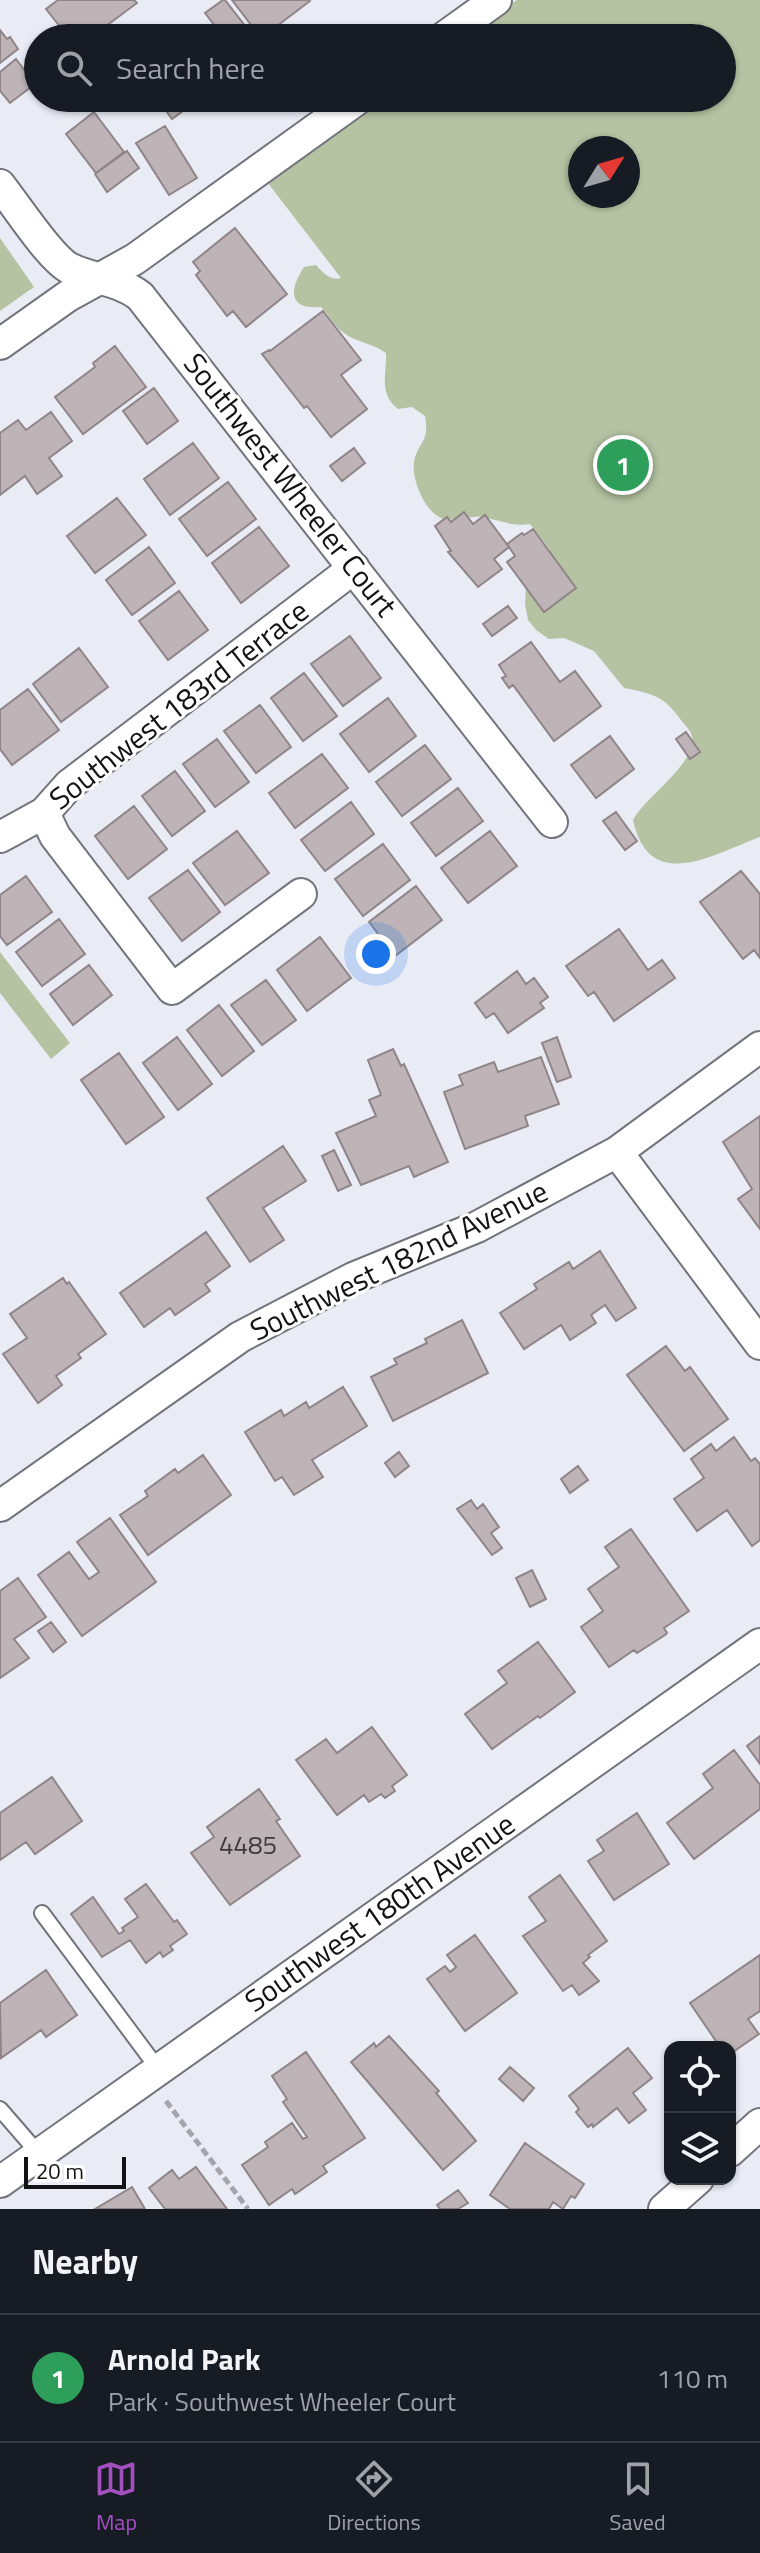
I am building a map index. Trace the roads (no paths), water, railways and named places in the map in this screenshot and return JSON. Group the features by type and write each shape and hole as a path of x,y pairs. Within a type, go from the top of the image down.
{"street":[{"path":"463,24 496,0"},
{"path":"0,344 68,296 135,259 340,112"},
{"name":"Southwest Wheeler Court","path":"0,185 67,267 127,286 140,296 552,822"},
{"name":"Southwest 183rd Terrace","path":"0,837 44,813 69,785 354,568"},
{"path":"44,813 55,836 172,989 301,894"},
{"name":"Southwest 182nd Avenue","path":"0,1506 240,1337 353,1278 477,1227 617,1152 760,1047"},
{"path":"617,1152 760,1344"},
{"name":"Southwest 180th Avenue","path":"0,2182 760,1644"},
{"path":"736,2146 760,2124"},
{"path":"664,2209 691,2185"}],"lane":[{"path":"42,1913 154,2074"},
{"path":"0,2109 39,2154"}],"place":[{"name":"Arnold Park","path":"623,465"}]}
